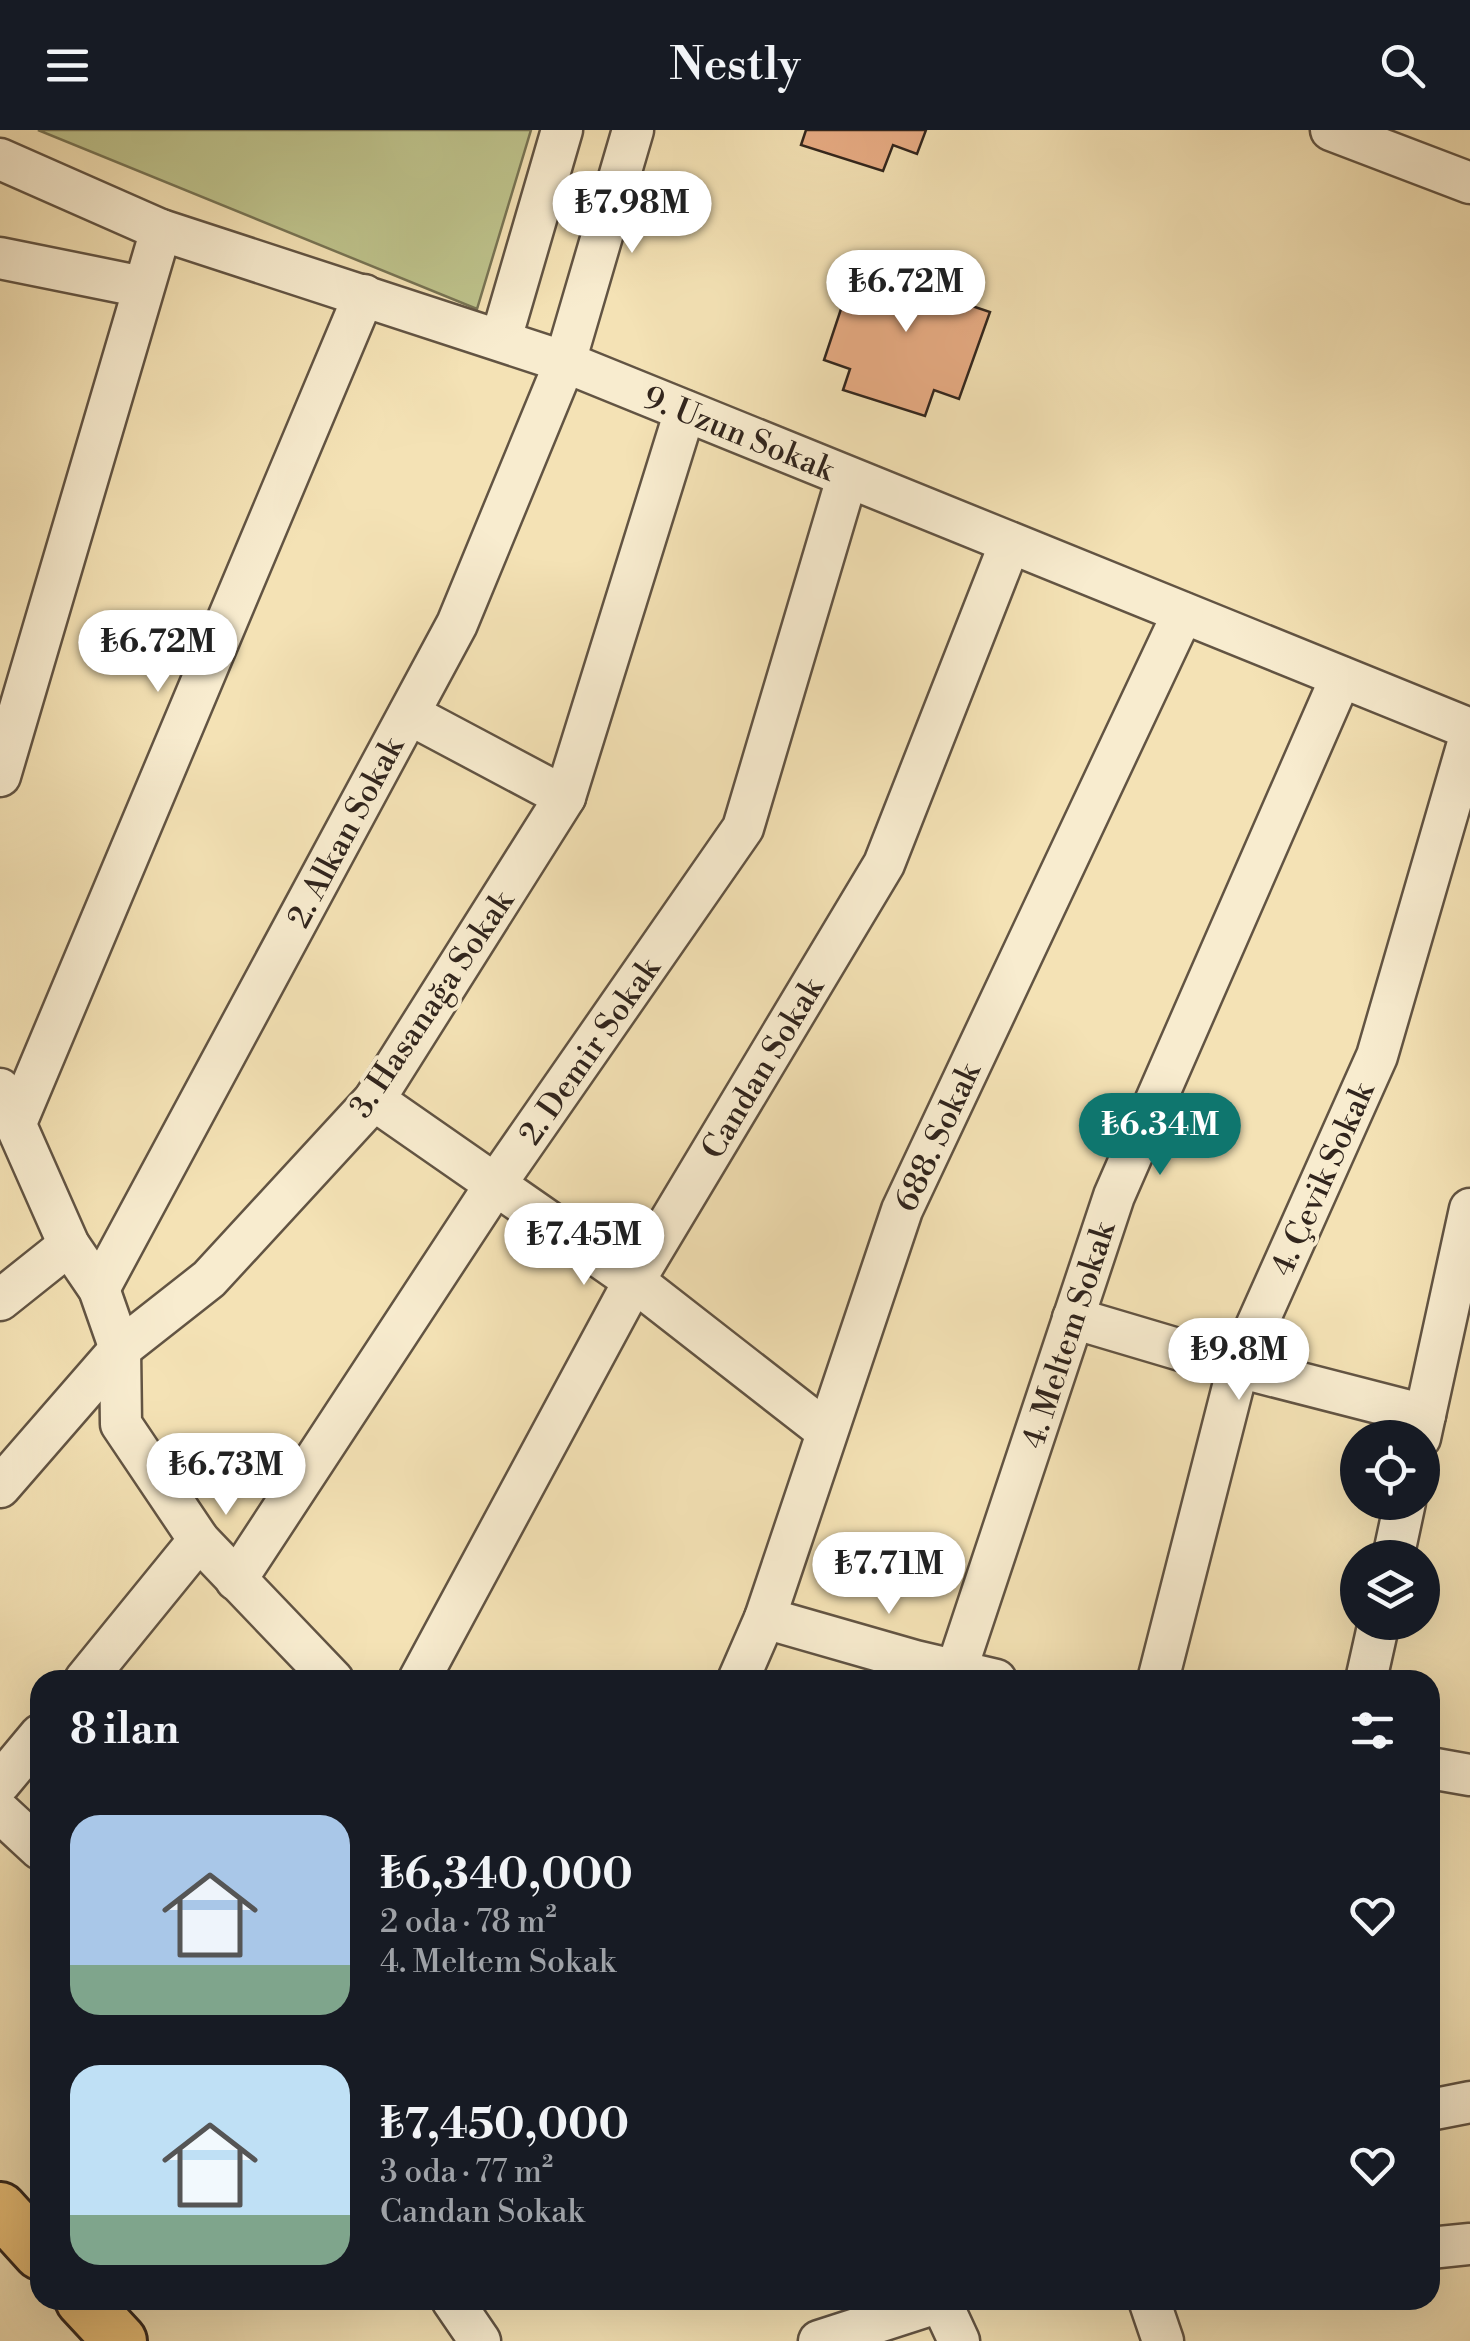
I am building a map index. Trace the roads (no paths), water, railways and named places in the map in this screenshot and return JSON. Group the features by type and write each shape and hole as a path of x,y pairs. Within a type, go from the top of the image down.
{"main road":[{"path":"0,2210 30,2243"},
{"path":"91,2310 120,2341"}],"street":[{"path":"501,340 562,130"},
{"name":"2. Alkan Sokak","path":"98,1289 458,624 565,362 632,130"},
{"path":"1330,130 1470,183"},
{"name":"9. Uzun Sokak","path":"0,159 160,230 565,362 1470,732"},
{"path":"0,776 160,230"},
{"path":"0,258 143,286"},
{"path":"323,1670 199,1540 121,1424 120,1349 98,1289 69,1244 4,1098 364,295"},
{"name":"3. Hasanağa Sokak","path":"0,1487 120,1349 210,1279 374,1100 565,798 685,412"},
{"name":"2. Demir Sokak","path":"236,1580 497,1182 743,828 848,478"},
{"name":"Candan Sokak","path":"424,1670 634,1281 884,864 1010,543"},
{"name":"688. Sokak","path":"742,1670 765,1618 902,1210 1183,613"},
{"name":"4. Meltem Sokak","path":"956,1670 1114,1196 1340,677"},
{"path":"409,714 565,798"},
{"name":"4. Çevik Sokak","path":"1161,1670 1238,1367 1377,1056 1470,732"},
{"path":"374,1100 634,1281 825,1430"},
{"path":"1423,1420 1470,1209"},
{"path":"0,1300 69,1244"},
{"path":"1074,1318 1403,1420"},
{"path":"92,1670 199,1540"},
{"path":"765,1618 909,1670"},
{"path":"1368,1670 1375,1640"},
{"path":"0,1784 30,1746"},
{"path":"1440,1770 1470,1775"},
{"path":"0,1812 30,1840"},
{"path":"1440,2247 1470,2244"},
{"path":"459,2310 480,2341"},
{"path":"819,2341 912,2310"},
{"path":"946,2310 959,2341"},
{"path":"1153,2310 1162,2341"}]}
